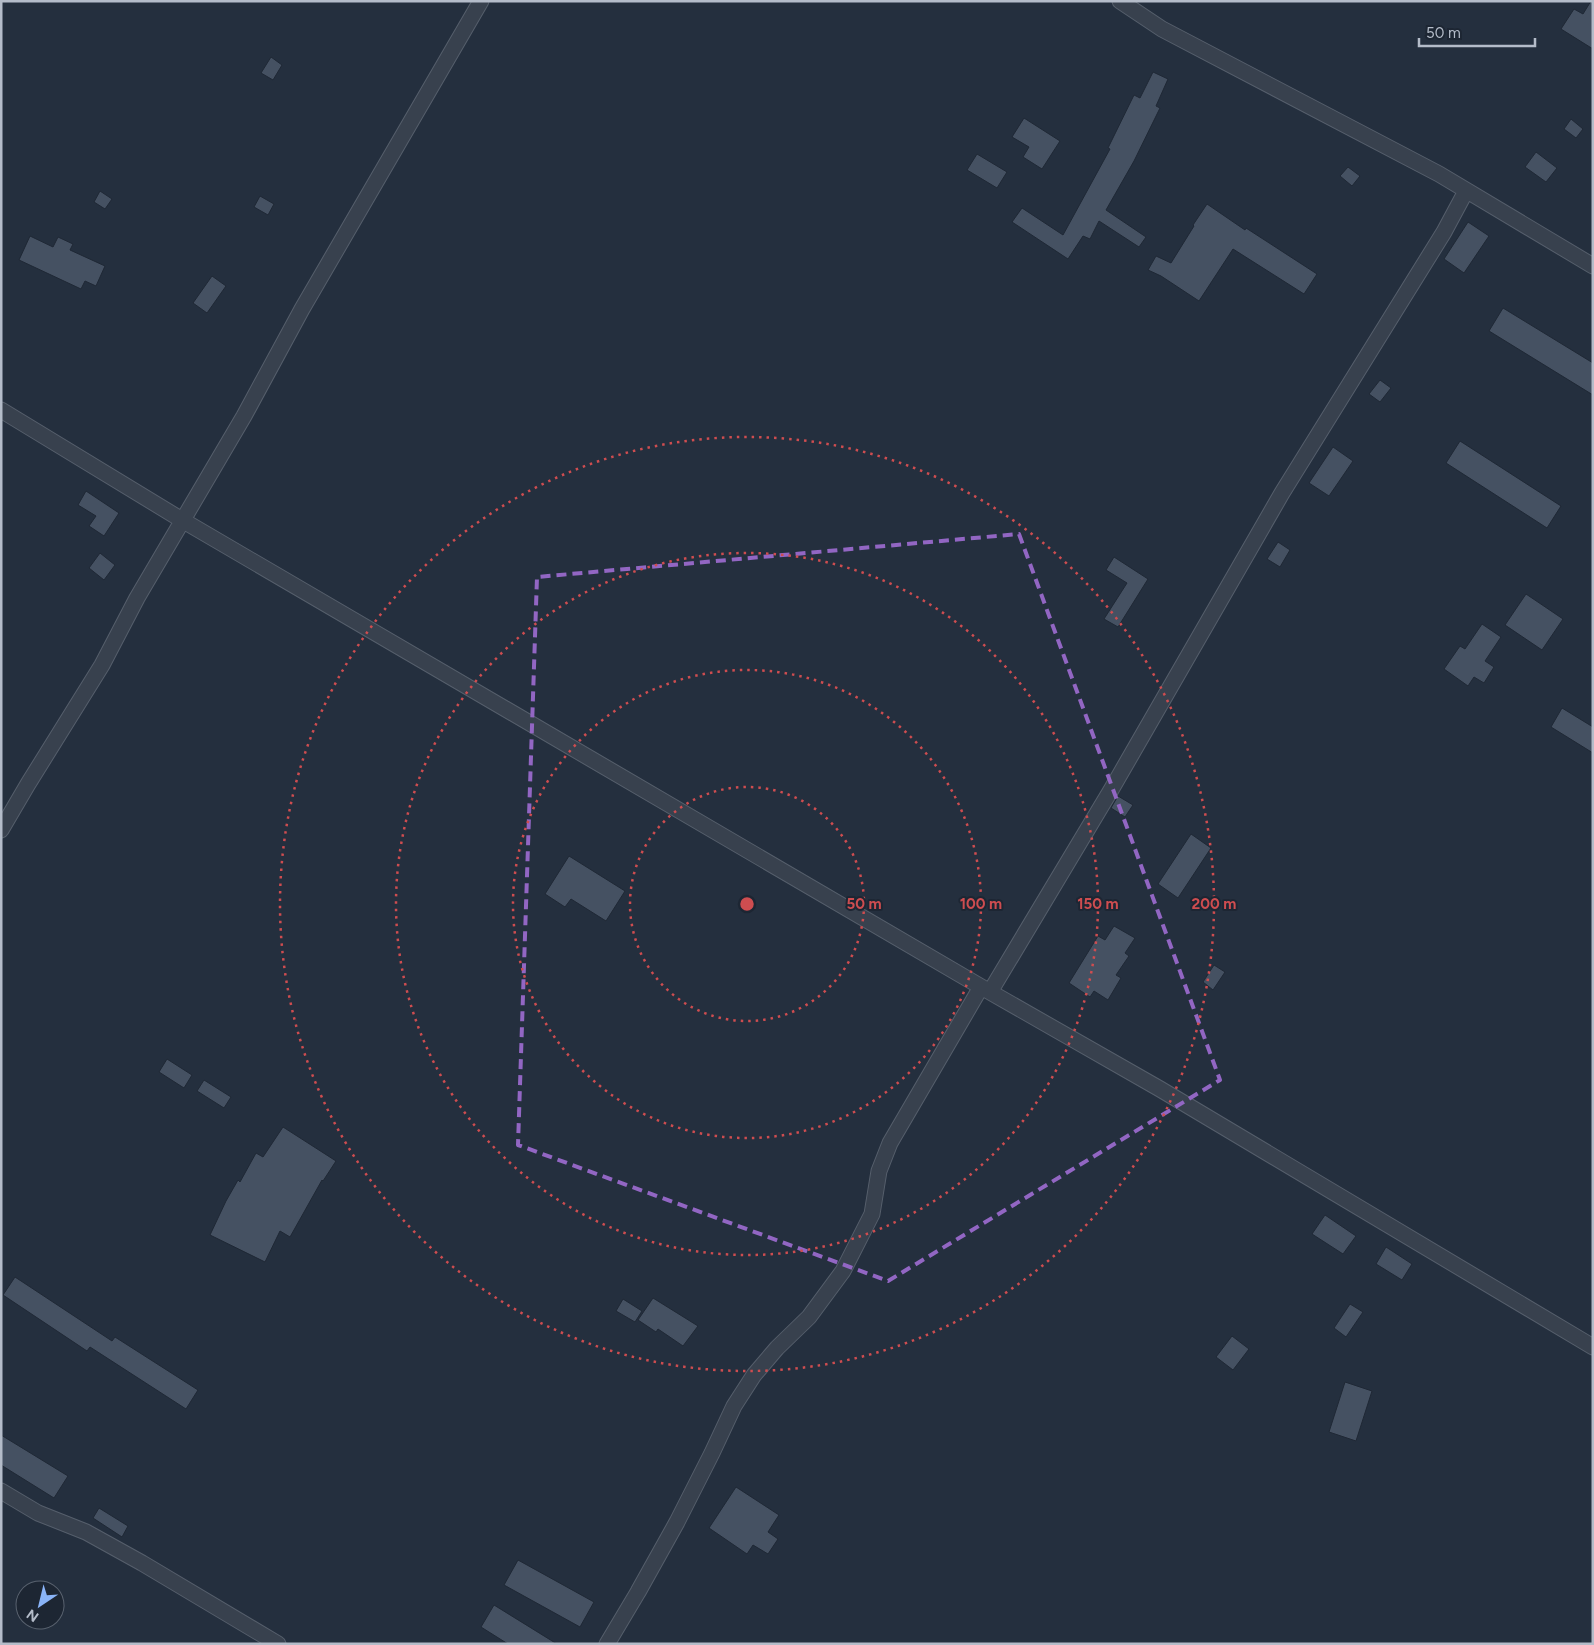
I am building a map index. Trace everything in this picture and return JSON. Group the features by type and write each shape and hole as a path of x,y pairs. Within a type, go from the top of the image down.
{"street":[{"path":"1,830 102,665 137,598 244,416 302,310 481,1"},
{"path":"1120,1 1162,29 1439,174 1593,266"},
{"path":"606,1644 638,1592 676,1522 734,1406 754,1375 777,1348 809,1317 843,1271 872,1214 879,1171 890,1144 1111,790 1282,493 1444,232 1466,191"},
{"path":"1,410 182,520 985,989 1160,1088 1593,1347"},
{"path":"1,1491 38,1513 86,1532 134,1558 278,1644"}],"highlighted area":[{"path":"1019,534 1220,1080 888,1281 518,1145 537,577"}],"building":[{"path":"1591,1 1593,1 1593,49 1561,29 1574,9 1583,14"},
{"path":"271,57 282,65 273,80 261,73"},
{"path":"1153,72 1168,79 1156,106 1160,108 1134,161 1106,210 1146,237 1139,247 1099,221 1090,239 1083,236 1068,259 1012,222 1022,208 1063,235 1110,149 1108,148 1134,95 1140,98"},
{"path":"1024,118 1060,141 1042,169 1023,157 1029,147 1012,137"},
{"path":"1571,119 1583,129 1576,138 1564,129"},
{"path":"1536,152 1557,168 1546,182 1525,167"},
{"path":"977,154 1007,172 997,188 967,170"},
{"path":"1348,167 1360,176 1352,186 1340,176"},
{"path":"100,191 112,199 105,209 94,202"},
{"path":"260,196 274,204 268,215 254,207"},
{"path":"1207,204 1245,230 1246,228 1317,274 1304,294 1233,249 1199,301 1161,276 1148,270 1156,256 1171,263"},
{"path":"1468,222 1489,236 1464,273 1444,259"},
{"path":"30,236 53,247 58,237 73,244 70,250 105,266 96,286 85,281 81,289 19,260"},
{"path":"212,276 226,286 207,313 193,303"},
{"path":"1503,308 1593,363 1593,395 1489,331"},
{"path":"1380,380 1391,388 1380,402 1369,394"},
{"path":"1460,441 1561,506 1547,528 1446,463"},
{"path":"1333,447 1353,461 1329,496 1309,483"},
{"path":"86,491 119,513 104,536 89,526 96,516 78,505"},
{"path":"1278,542 1290,550 1280,567 1267,559"},
{"path":"100,553 115,565 104,580 89,568"},
{"path":"1114,557 1148,579 1118,627 1104,619 1127,583 1106,570"},
{"path":"1526,594 1563,619 1542,650 1505,625"},
{"path":"1482,624 1501,637 1485,661 1494,667 1484,683 1474,677 1468,686 1444,669 1460,646 1465,649"},
{"path":"1562,708 1593,727 1593,753 1551,727"},
{"path":"1118,796 1133,805 1125,817 1111,808"},
{"path":"1191,834 1211,848 1178,898 1158,884"},
{"path":"569,856 625,891 606,921 571,899 565,907 545,894"},
{"path":"1114,926 1135,938 1125,953 1129,956 1116,975 1121,978 1108,1000 1094,991 1090,997 1069,983 1098,936 1105,940"},
{"path":"1214,965 1225,972 1213,990 1203,982"},
{"path":"167,1059 192,1075 184,1088 159,1072"},
{"path":"204,1080 231,1097 224,1108 197,1091"},
{"path":"283,1127 336,1161 322,1180 290,1237 280,1231 265,1262 210,1235 226,1201 238,1180 240,1182 256,1153 263,1157"},
{"path":"1325,1215 1356,1236 1343,1254 1312,1234"},
{"path":"1386,1247 1412,1264 1402,1280 1376,1264"},
{"path":"15,1277 112,1341 115,1337 198,1390 186,1409 90,1347 87,1351 3,1295"},
{"path":"653,1298 698,1326 683,1346 658,1329 656,1332 638,1320"},
{"path":"623,1299 642,1311 635,1322 616,1311"},
{"path":"1350,1304 1363,1312 1346,1337 1334,1328"},
{"path":"1232,1336 1249,1349 1233,1370 1216,1357"},
{"path":"1345,1382 1372,1391 1356,1441 1329,1432"},
{"path":"1,1435 68,1476 54,1498 1,1465"},
{"path":"736,1487 779,1515 768,1532 778,1539 768,1554 753,1545 747,1554 709,1528"},
{"path":"99,1508 128,1526 122,1537 93,1518"},
{"path":"518,1560 594,1602 580,1627 504,1585"},
{"path":"494,1605 557,1644 508,1644 481,1627"}]}
